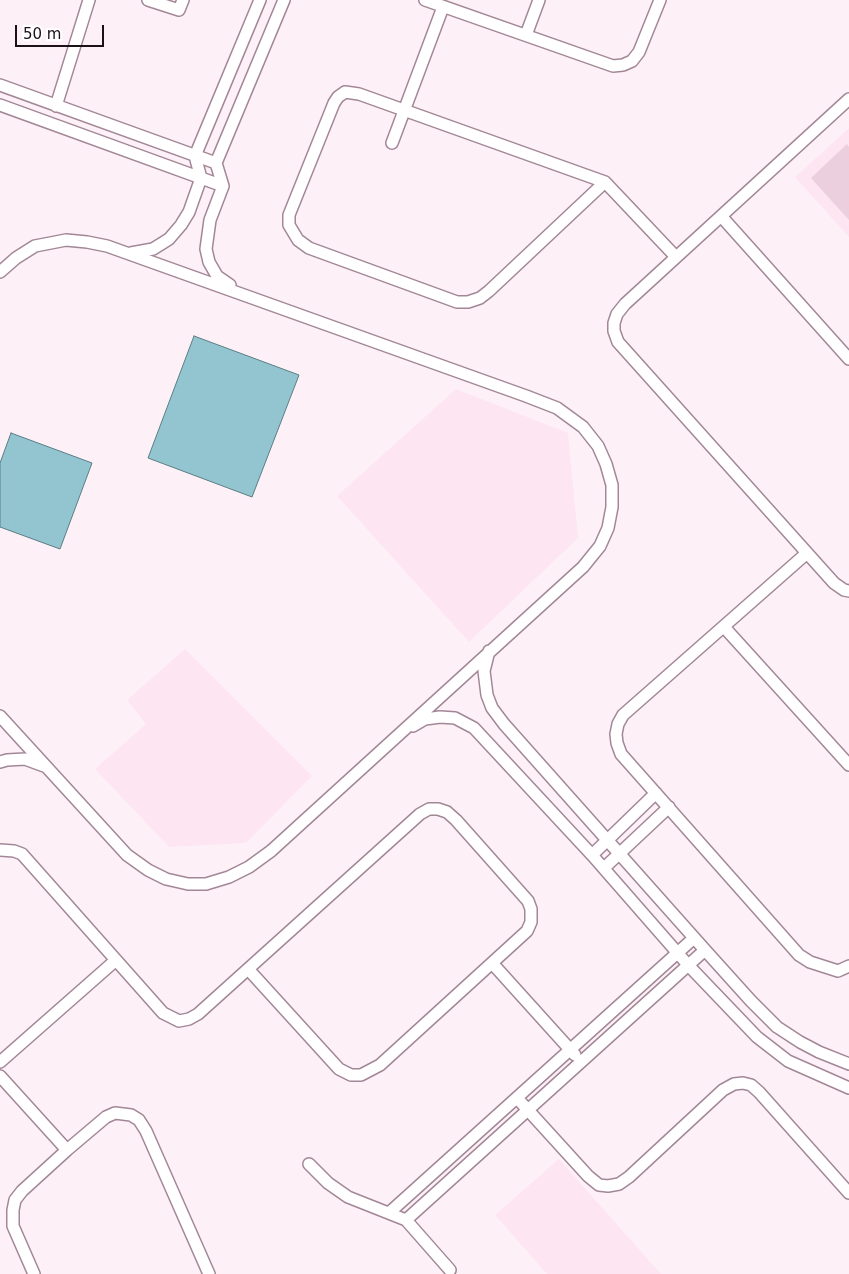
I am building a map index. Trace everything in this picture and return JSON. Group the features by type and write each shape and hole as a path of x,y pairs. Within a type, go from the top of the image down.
{"street":[{"path":"56,106 89,0"},
{"path":"148,0 179,10 183,0"},
{"path":"129,253 153,249 169,239 189,212 201,178 195,156 260,0"},
{"path":"242,294 217,276 209,262 206,249 210,220 223,186 216,163 284,0"},
{"path":"424,0 613,66 623,65 632,61 639,52 660,0"},
{"path":"526,36 539,0"},
{"path":"392,143 444,6"},
{"path":"0,85 216,163"},
{"path":"605,182 489,291 480,298 468,302 457,302 309,248 298,240 289,226 289,215 334,103 338,97 346,92 359,94 605,182 676,257"},
{"path":"849,99 625,304 617,314 614,323 614,331 618,342 834,583 849,591"},
{"path":"0,105 223,186"},
{"path":"721,216 849,359"},
{"path":"0,272 16,258 35,246 66,240 108,246 129,253 557,408 583,427 598,446 612,485 612,506 609,521 600,546 583,566 271,851 249,867 229,877 206,884 188,884 166,879 148,870 127,854 0,716"},
{"path":"807,553 623,715 618,724 616,734 621,754 799,955 824,968 838,971 849,966"},
{"path":"724,627 849,765"},
{"path":"489,651 484,671 487,695 492,708 504,724 694,938 777,1027 812,1048 849,1064"},
{"path":"398,734 425,719 440,717 456,718 466,722 488,742 604,868 737,1018 757,1037 788,1061 809,1072 849,1088"},
{"path":"0,762 25,759 48,768"},
{"path":"592,855 656,793"},
{"path":"604,868 669,807"},
{"path":"0,850 14,851 22,854 163,1013 179,1020 189,1019 198,1014 420,814 429,809 447,812 456,820 528,901 531,909 531,922 527,931 380,1065 361,1075 351,1075 338,1069 248,969"},
{"path":"390,1212 694,938"},
{"path":"406,1220 705,950"},
{"path":"0,1062 116,960"},
{"path":"492,963 582,1062"},
{"path":"0,1076 67,1150"},
{"path":"517,1098 588,1176 599,1185 608,1186 619,1184 629,1177 723,1090 734,1084 743,1083 751,1085 849,1193"},
{"path":"34,1274 13,1226 13,1210 16,1200 22,1191 67,1150 106,1117 115,1113 131,1115 140,1120 209,1274"},
{"path":"309,1164 328,1183 348,1197 390,1212 406,1220 450,1270"}],"shaded area":[{"path":"849,128 849,237 795,177"},
{"path":"847,144 849,147 849,220 811,178"},
{"path":"456,389 568,433 578,538 469,642 337,496"},
{"path":"185,649 312,776 246,843 169,847 95,769 146,724 127,700"},
{"path":"559,1159 661,1274 547,1274 495,1215"}],"building":[{"path":"194,336 299,375 252,497 148,458"},
{"path":"11,433 92,463 60,549 0,527 0,463"}]}
